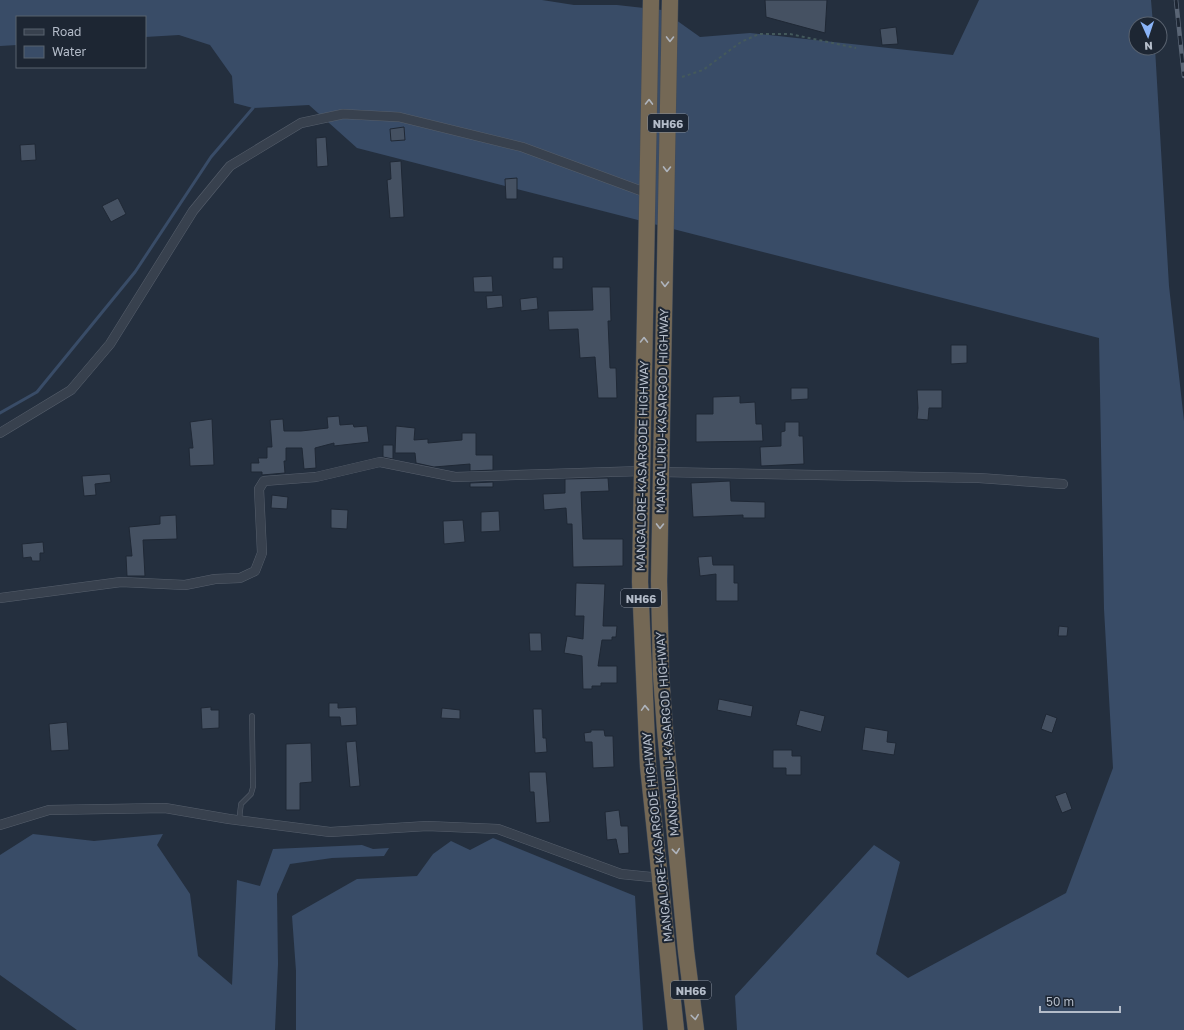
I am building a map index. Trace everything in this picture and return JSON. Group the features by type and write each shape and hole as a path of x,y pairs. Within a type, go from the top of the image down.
{"highway":[{"name":"NH66","path":"647,193 651,0"},
{"name":"NH66","path":"669,82 670,0"},
{"name":"MANGALURU-KASARGOD HIGHWAY","path":"669,82 659,581 661,674 664,730 686,951 696,1030"},
{"name":"MANGALORE-KASARGODE HIGHWAY","path":"647,193 640,582 648,766 676,1030"}],"street":[{"path":"0,433 71,390 110,344 193,211 230,166 301,124 343,114 399,117 522,147 647,193"},
{"path":"0,598 121,582 185,585 215,579 240,578 255,572 262,553 259,489 264,481 316,477 380,462 455,478 642,471"},
{"path":"661,472 979,478 1063,484"},
{"path":"0,825 49,810 165,808 239,821 330,832 427,826 498,829 621,874 661,878"}],"lane":[{"path":"239,821 241,804 251,794 253,787 252,716"}],"path":[{"path":"669,82 703,70 741,42 760,34 790,34 856,48"}],"water":[{"path":"0,0 542,0 574,5 617,5 662,10 700,37 750,33 953,55 979,0 1151,0 1152,16 1128,16 1128,56 1155,56 1169,286 1184,421 1184,1030 737,1030 735,996 874,845 900,862 876,954 908,978 1066,893 1113,768 1104,609 1099,338 357,148 309,105 253,108 234,103 232,76 210,45 179,35 146,37 146,16 16,16 16,45 0,46"},
{"path":"33,834 94,841 163,834 157,845 190,894 198,956 232,985 237,880 260,886 273,849 362,845 373,849 389,848 384,856 332,858 290,864 277,894 278,964 275,1030 77,1030 0,975 0,855"},
{"path":"493,838 635,896 643,1030 296,1030 296,971 292,916 357,879 417,876 433,854 451,841 470,850"}],"building":[{"path":"765,0 827,0 825,33 766,17"},
{"path":"896,27 898,44 882,45 880,29"},
{"path":"404,127 405,140 391,141 390,129"},
{"path":"326,137 328,166 317,167 316,138"},
{"path":"35,144 36,160 21,161 20,145"},
{"path":"401,161 404,217 390,218 387,180 391,179 390,162"},
{"path":"517,178 517,199 506,199 505,179"},
{"path":"118,198 126,214 111,222 102,206"},
{"path":"553,257 563,257 563,269 553,269"},
{"path":"492,276 493,292 474,292 473,277"},
{"path":"592,287 610,287 611,321 608,321 610,368 616,368 617,398 598,398 595,357 580,358 578,329 549,330 548,311 593,310"},
{"path":"502,295 503,307 487,309 486,296"},
{"path":"537,297 538,309 521,311 520,299"},
{"path":"951,345 967,345 967,363 951,364"},
{"path":"791,388 808,388 808,399 791,400"},
{"path":"917,390 942,390 942,408 929,408 928,420 917,419"},
{"path":"740,396 740,403 755,402 756,424 762,424 763,441 696,442 696,414 713,414 713,397"},
{"path":"339,416 340,425 353,424 354,427 367,426 369,442 334,446 334,443 315,448 316,468 304,469 302,448 286,448 286,461 284,461 285,473 262,475 262,472 251,472 251,463 259,463 258,458 267,458 267,447 272,447 270,420 283,419 284,431 301,431 328,428 327,417"},
{"path":"212,419 214,465 190,466 189,448 193,448 190,422"},
{"path":"785,422 799,422 799,436 803,436 804,464 761,466 760,447 781,446 781,432 785,431"},
{"path":"396,426 415,428 414,440 428,439 428,443 462,440 462,433 476,433 476,455 493,455 493,470 470,471 470,464 434,467 416,463 415,453 395,453"},
{"path":"383,445 393,445 393,459 383,457"},
{"path":"110,474 111,482 95,484 96,495 84,496 82,476"},
{"path":"608,478 609,491 581,492 583,539 623,539 623,566 573,567 572,524 567,524 566,508 544,510 543,494 565,493 565,479"},
{"path":"730,481 731,501 765,502 765,518 743,518 743,515 693,517 691,483"},
{"path":"493,482 493,487 470,487 470,483"},
{"path":"272,495 288,497 287,509 271,508"},
{"path":"331,509 348,510 347,529 331,528"},
{"path":"499,511 500,531 481,532 481,512"},
{"path":"176,515 177,539 143,540 145,576 127,576 126,556 132,556 129,527 160,524 160,516"},
{"path":"463,520 465,542 444,544 443,521"},
{"path":"43,542 44,553 40,553 40,561 32,561 31,557 23,558 22,544"},
{"path":"712,556 713,565 734,565 734,583 738,583 738,601 716,601 716,574 700,576 698,557"},
{"path":"576,583 605,584 603,626 617,626 616,637 612,637 612,640 602,640 598,666 617,666 617,683 601,683 601,686 592,686 592,689 583,689 582,656 564,653 567,636 583,639 584,616 575,616"},
{"path":"1059,626 1068,627 1067,636 1058,636"},
{"path":"529,633 541,633 542,651 530,651"},
{"path":"719,699 753,706 751,717 717,710"},
{"path":"329,703 338,703 338,708 356,707 357,725 341,726 340,717 329,717"},
{"path":"211,707 211,710 219,710 219,728 202,729 201,708"},
{"path":"442,708 460,710 460,719 441,718"},
{"path":"533,709 542,709 543,738 546,738 547,752 535,753"},
{"path":"800,710 825,716 821,732 796,725"},
{"path":"1046,714 1057,718 1052,733 1041,729"},
{"path":"67,722 69,750 51,751 49,724"},
{"path":"865,727 888,731 887,742 896,743 894,755 862,750"},
{"path":"591,730 604,730 605,736 613,736 614,767 593,768 592,742 585,742 584,733 591,732"},
{"path":"356,741 360,786 350,787 346,742"},
{"path":"311,743 312,782 300,783 300,810 286,810 286,744"},
{"path":"773,750 792,750 792,756 801,756 801,775 786,775 786,768 773,768"},
{"path":"529,772 546,772 550,822 536,823 534,792 530,792"},
{"path":"1066,792 1072,809 1062,813 1055,796"},
{"path":"619,810 621,826 628,826 629,853 619,854 616,839 607,840 605,812"}],"waterway":[{"path":"0,413 37,392 135,272 211,157 253,108"}],"railway":[{"path":"1176,0 1184,76"}]}
